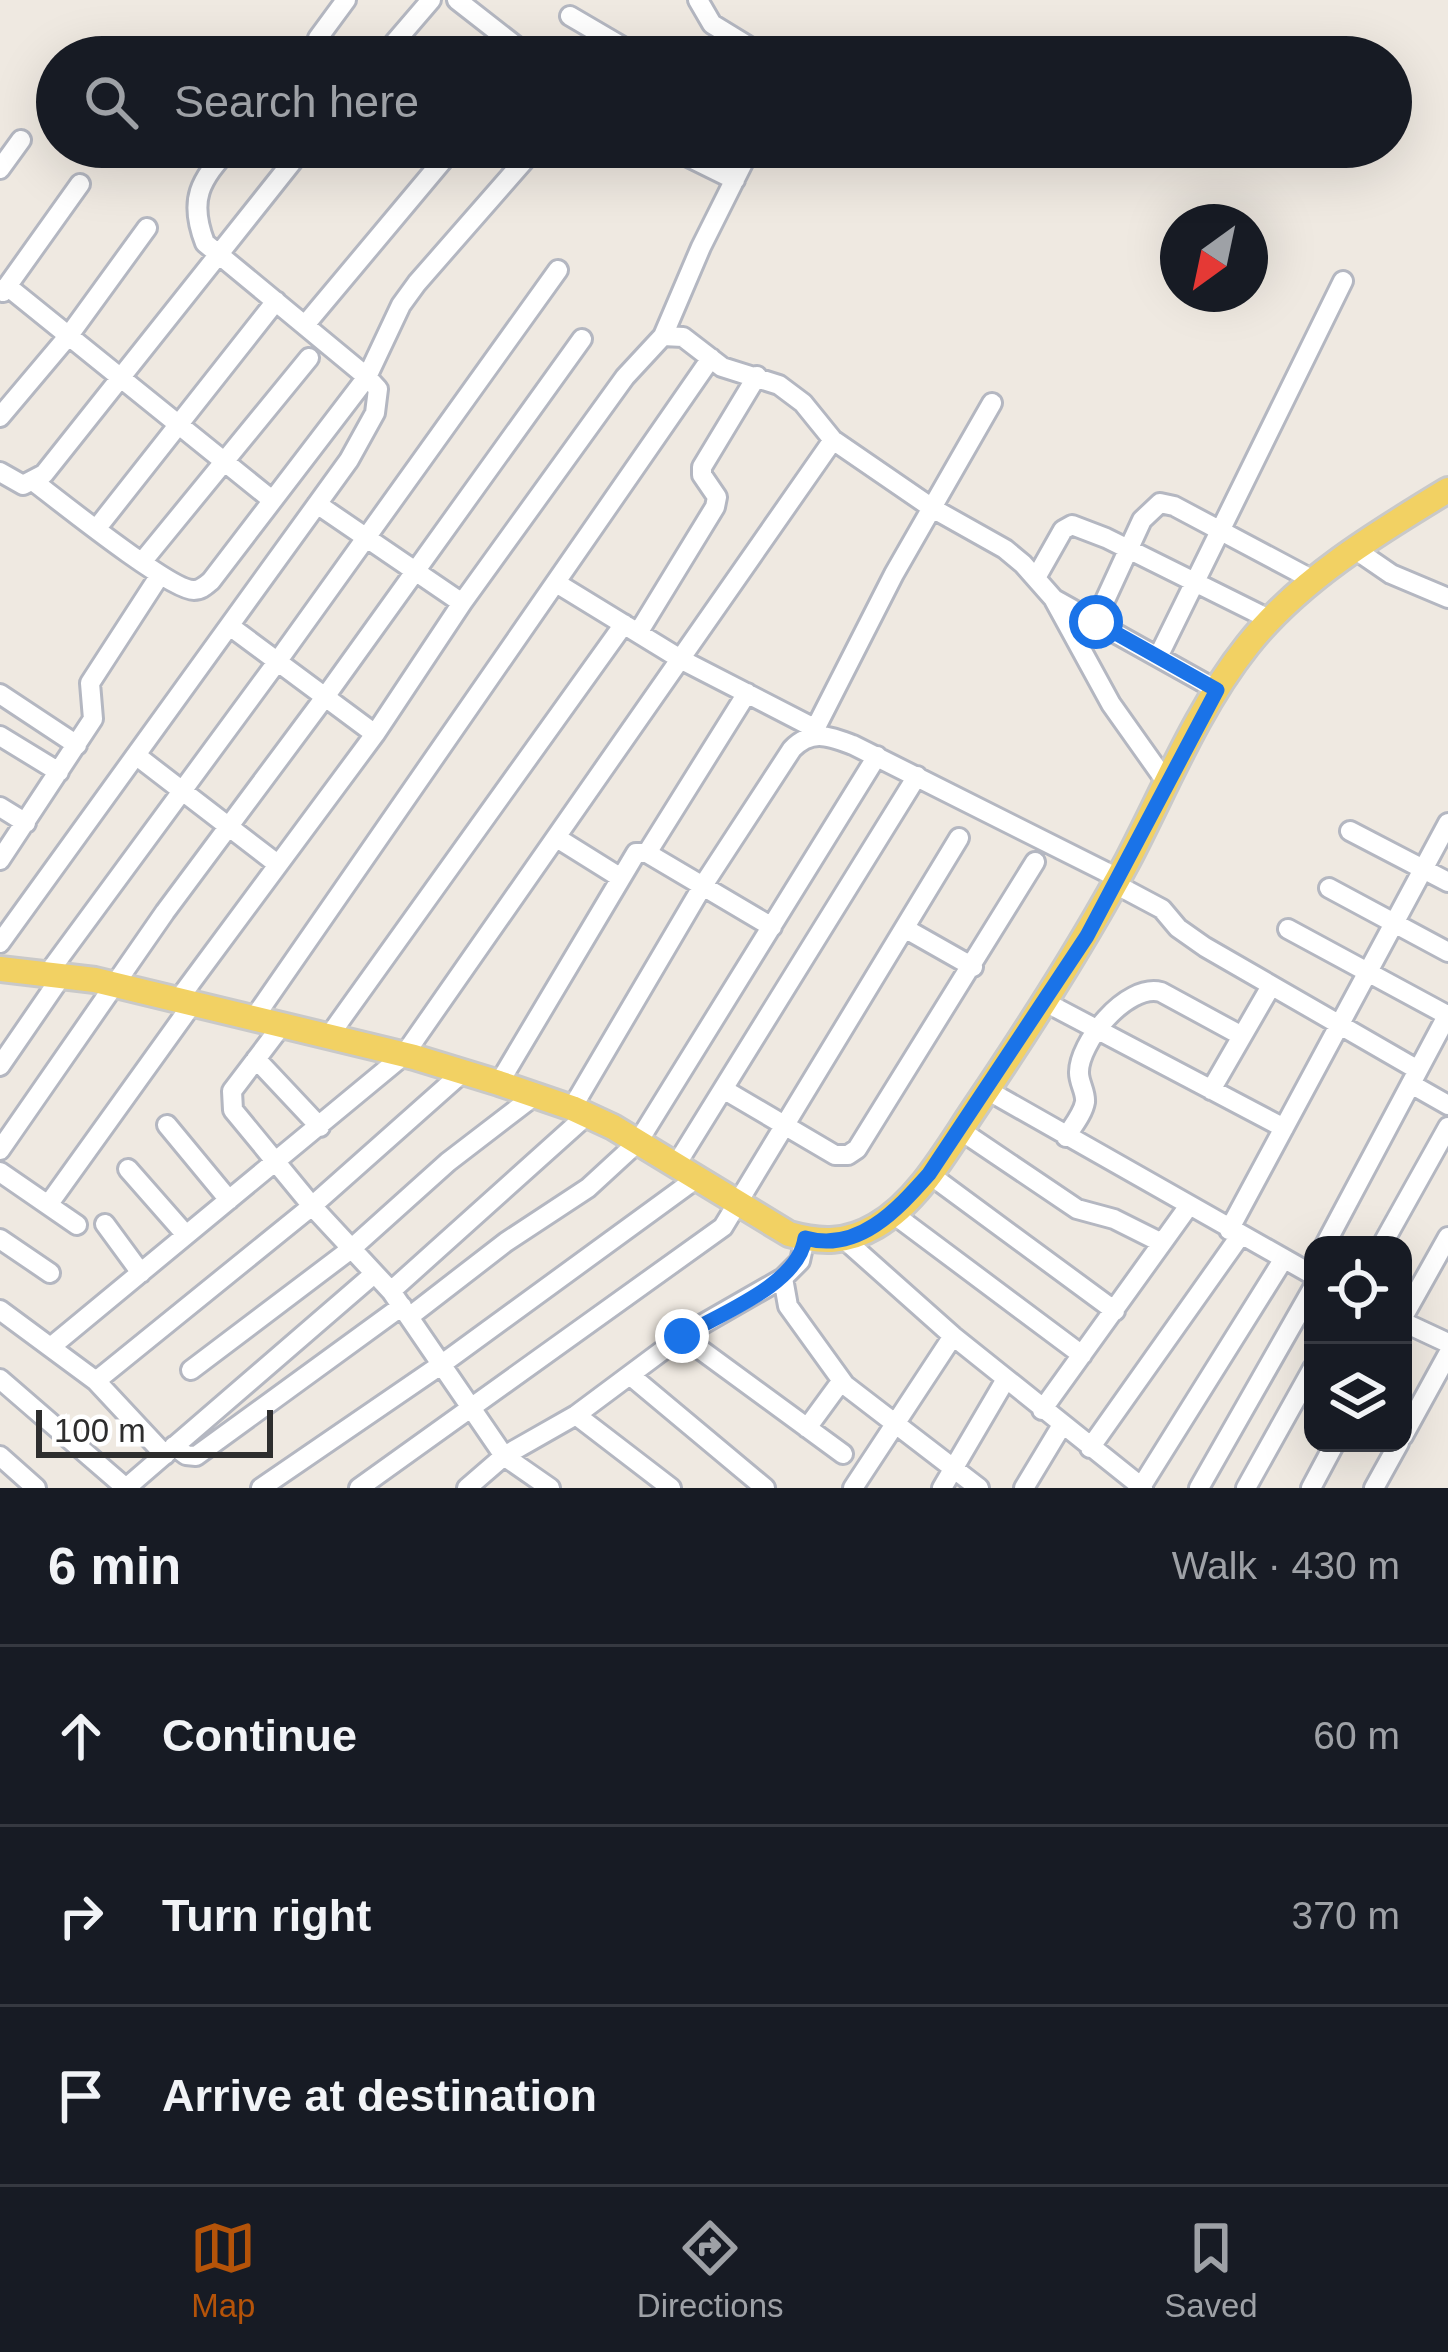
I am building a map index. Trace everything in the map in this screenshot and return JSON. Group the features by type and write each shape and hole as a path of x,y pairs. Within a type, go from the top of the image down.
{"main road":[{"path":"0,969 114,985 500,1083 580,1112 638,1142 789,1234 821,1243 844,1239 878,1226 892,1213 929,1174 960,1130 1045,1002 1116,881 1217,690 1247,645 1315,581 1448,490"}],"street":[{"path":"319,36 346,0"},
{"path":"400,36 431,0"},
{"path":"457,0 503,36"},
{"path":"698,0 712,24 732,36"},
{"path":"570,16 604,36"},
{"path":"0,169 21,140"},
{"path":"0,943 231,627 375,412 378,389 367,377 205,243 195,207 202,184 214,168"},
{"path":"0,472 14,483 33,482 44,474 287,168"},
{"path":"304,325 436,168"},
{"path":"33,482 160,575 189,590 200,590 367,377 394,317 417,283 518,168"},
{"path":"710,168 734,180"},
{"path":"48,1205 276,863 375,734 462,603 625,377 663,336 740,168"},
{"path":"80,184 4,291 70,334 272,500"},
{"path":"0,416 70,334 147,228"},
{"path":"0,1066 54,976 183,790 558,270"},
{"path":"1158,657 1342,281"},
{"path":"97,528 276,301"},
{"path":"663,336 682,337 733,372 779,385 802,403 833,440 932,508 1005,549 1036,576 1111,704 1167,783"},
{"path":"0,1150 582,338"},
{"path":"142,562 309,358"},
{"path":"254,1018 711,358"},
{"path":"329,1036 715,507 717,497 702,476 702,467 757,376"},
{"path":"401,1305 580,1112 702,886 792,749 814,732 992,403"},
{"path":"52,1346 404,1055 833,440"},
{"path":"1096,622 1128,548 1150,509 1160,503 1174,506 1315,581"},
{"path":"317,505 462,603"},
{"path":"1036,576 1063,530 1072,525 1271,620"},
{"path":"1356,550 1391,574 1448,598"},
{"path":"0,860 77,745 95,711 90,683 160,575"},
{"path":"558,584 682,660 814,732 877,756 1116,881 1162,909 1188,936 1339,1026 1448,1105"},
{"path":"1053,598 1217,690"},
{"path":"231,627 375,734"},
{"path":"647,853 747,693"},
{"path":"0,694 77,745"},
{"path":"0,736 59,772"},
{"path":"137,756 276,863"},
{"path":"0,1310 96,1381 170,1451 196,1456 401,1305 588,1189 638,1142 877,756"},
{"path":"261,1488 442,1364 687,1171 723,1088 917,776"},
{"path":"0,807 26,824"},
{"path":"1090,1448 1235,1233 1284,1128 1448,824"},
{"path":"1350,831 1448,882"},
{"path":"557,838 621,878"},
{"path":"359,1488 722,1227 959,838"},
{"path":"500,1083 636,853 647,853 772,927"},
{"path":"723,1088 836,1155 857,1149 1035,862"},
{"path":"1330,888 1448,952"},
{"path":"906,929 973,968"},
{"path":"1288,929 1448,1015 1330,1236"},
{"path":"1211,1090 1271,986"},
{"path":"1066,1137 1084,1103 1078,1071 1099,1030 1124,1000 1149,989 1184,1002 1242,1036"},
{"path":"1045,1002 1284,1128"},
{"path":"282,1025 232,1091 233,1110 401,1305 504,1456 550,1488"},
{"path":"256,1059 320,1127"},
{"path":"96,1381 312,1206 463,1072"},
{"path":"986,1090 1304,1272"},
{"path":"191,1370 351,1249 448,1162 534,1096"},
{"path":"167,1125 229,1200"},
{"path":"1387,1236 1448,1127"},
{"path":"960,1130 1077,1209 1114,1219 1162,1243"},
{"path":"128,1168 186,1235"},
{"path":"0,1172 77,1225"},
{"path":"929,1174 1115,1310"},
{"path":"1042,1410 1188,1207"},
{"path":"892,1213 1082,1355"},
{"path":"105,1224 141,1273"},
{"path":"1412,1303 1448,1237"},
{"path":"467,1488 504,1456 576,1415 682,1336 783,1278 800,1262 805,1238"},
{"path":"0,1239 50,1273"},
{"path":"844,1239 953,1336 1142,1487 1283,1260"},
{"path":"0,1379 126,1488 374,1274"},
{"path":"783,1278 788,1306 845,1384 979,1488"},
{"path":"1199,1488 1304,1291"},
{"path":"1412,1324 1448,1343"},
{"path":"682,1336 843,1454"},
{"path":"854,1488 953,1336"},
{"path":"1412,1419 1448,1354"},
{"path":"631,1376 765,1488"},
{"path":"942,1488 1006,1379"},
{"path":"807,1428 845,1384"},
{"path":"1246,1488 1304,1384"},
{"path":"576,1415 671,1488"},
{"path":"1024,1488 1062,1425"},
{"path":"1311,1488 1330,1452"},
{"path":"1374,1488 1394,1452"},
{"path":"0,1456 36,1488"},
{"path":"1105,1488 1117,1468"}],"route":[{"path":"682,1336 783,1278 800,1262 805,1238 821,1243 844,1239 878,1226 904,1202 929,1174 1087,936 1217,690 1096,622"}]}
